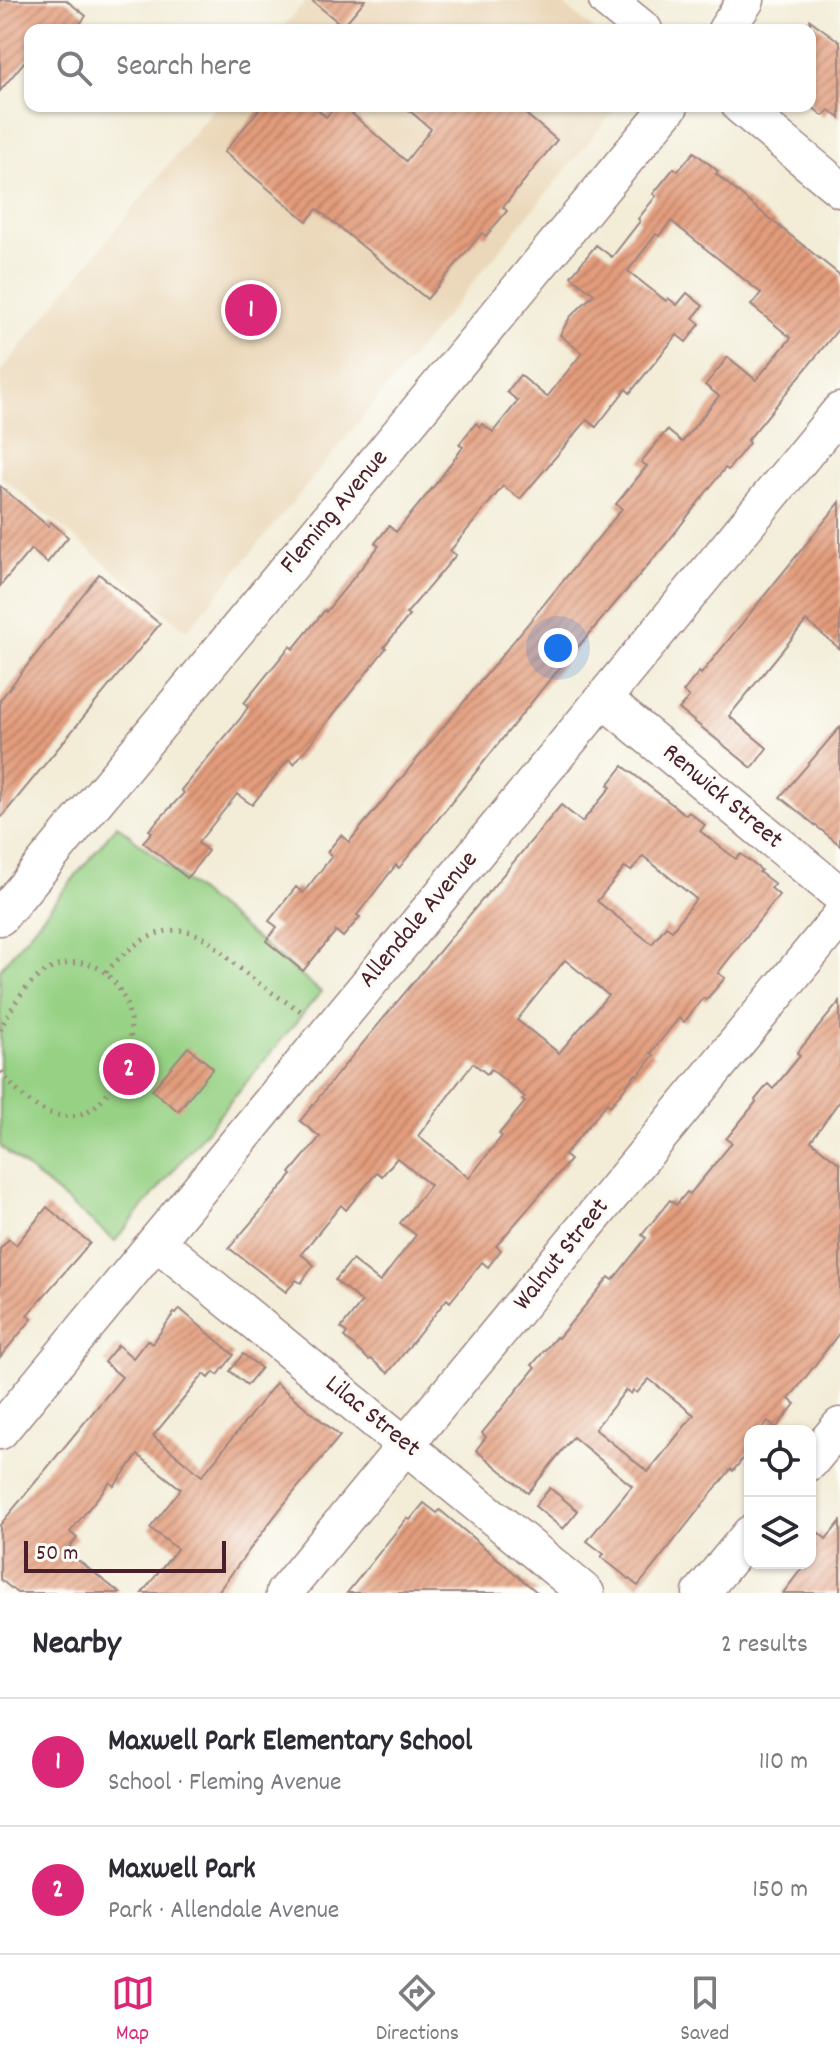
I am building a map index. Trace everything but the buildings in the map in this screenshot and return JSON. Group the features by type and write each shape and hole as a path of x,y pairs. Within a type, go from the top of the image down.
{"street":[{"path":"607,0 637,24"},
{"path":"730,24 746,0"},
{"name":"Fleming Avenue","path":"0,917 665,112"},
{"path":"747,112 840,189"},
{"name":"Allendale Avenue","path":"0,1431 840,411"},
{"name":"Renwick Street","path":"603,699 840,895"},
{"name":"Walnut Street","path":"284,1593 840,917"},
{"name":"Lilac Street","path":"157,1242 586,1593"},
{"path":"816,1455 840,1426"},
{"path":"701,1593 744,1541"}],"path":[{"path":"106,972 146,937 163,931 182,930 202,937 262,985 329,1029"},
{"path":"0,1030 16,1001 47,969 87,962 106,972 120,990 130,1011 132,1034 127,1059 105,1096 87,1112 68,1116 50,1113 14,1090 0,1069"}],"shaded area":[{"path":"307,0 558,0 587,24 285,24"},
{"path":"211,112 613,112 187,631 0,476 0,372"}],"green space":[{"path":"117,825 321,992 115,1241 0,1146 0,969"}],"place":[{"name":"Maxwell Park Elementary School","path":"251,310"},
{"name":"Maxwell Park","path":"129,1069"}]}
